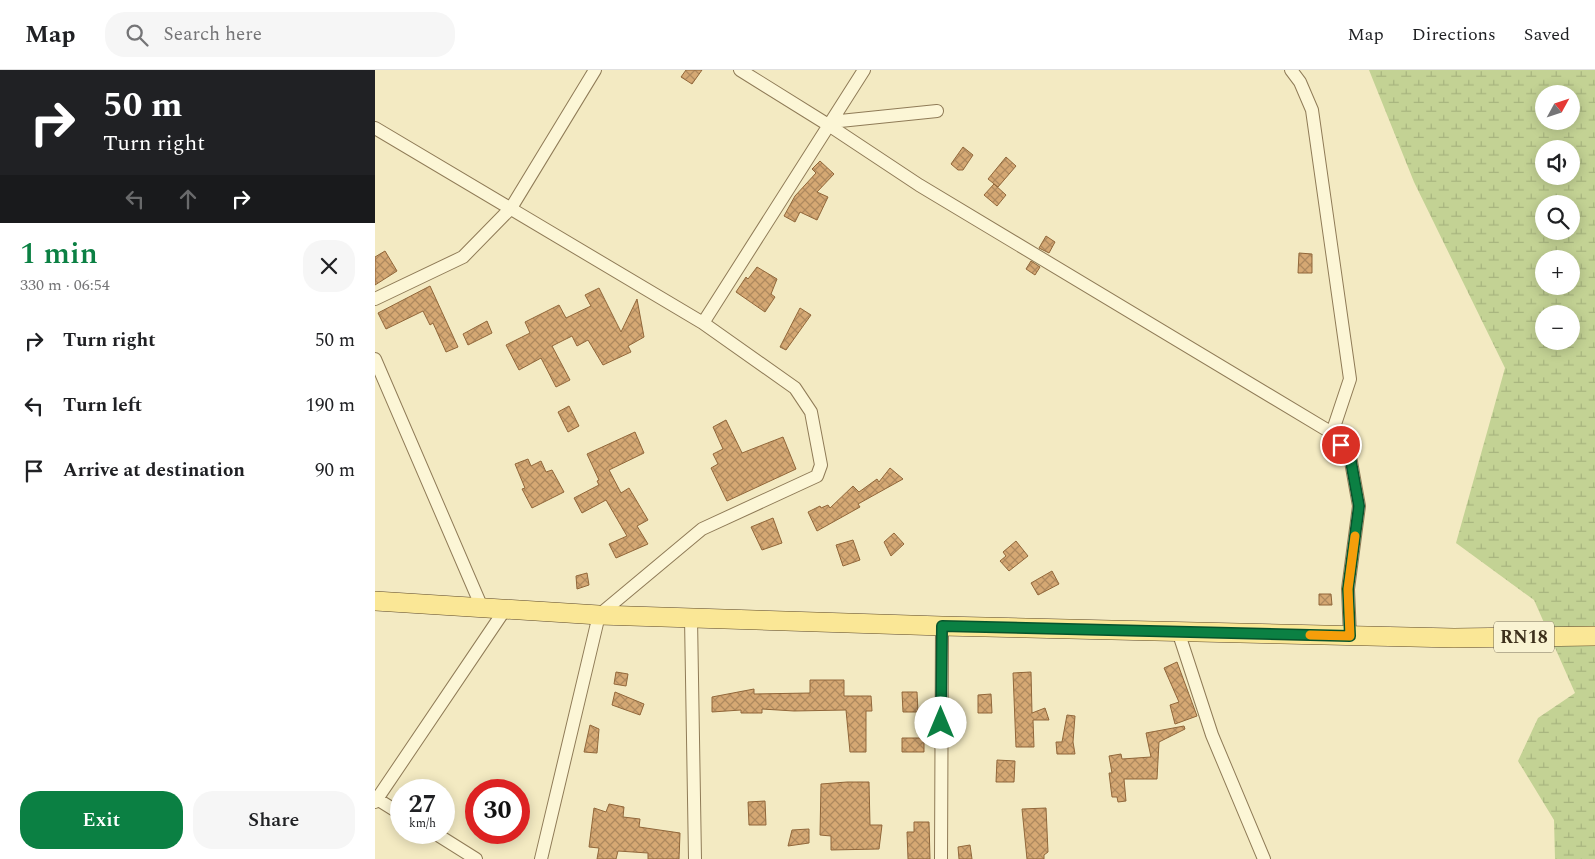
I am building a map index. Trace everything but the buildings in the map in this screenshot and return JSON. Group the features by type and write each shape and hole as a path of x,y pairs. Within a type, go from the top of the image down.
{"main road":[{"name":"RN18","path":"375,602 504,611 942,626 1454,638 1595,636"}],"street":[{"path":"375,299 463,257 511,208 595,70"},
{"path":"740,70 830,126 919,185 1332,433 1350,456 1359,506 1348,589 1350,636"},
{"path":"703,323 864,70"},
{"path":"1291,70 1300,82 1313,110 1350,379 1332,433"},
{"path":"830,126 840,120 937,111"},
{"path":"375,128 703,323 795,388 811,412 821,465 817,476 702,529 599,615 541,859"},
{"path":"375,359 483,610"},
{"path":"390,808 376,800 504,611"},
{"path":"691,618 695,859"},
{"path":"941,859 942,626"},
{"path":"1178,632 1212,735 1264,859"},
{"path":"452,844 476,859"}],"green space":[{"path":"1369,70 1595,70 1595,859 1555,859 1554,820 1518,761 1538,718 1575,693 1534,600 1456,543 1505,368 1414,182"}],"slow traffic":[{"path":"1310,635 1350,636 1348,589 1355,536"}],"route":[{"path":"941,723 942,626 1350,636 1348,589 1359,506 1350,456 1341,445"}]}
